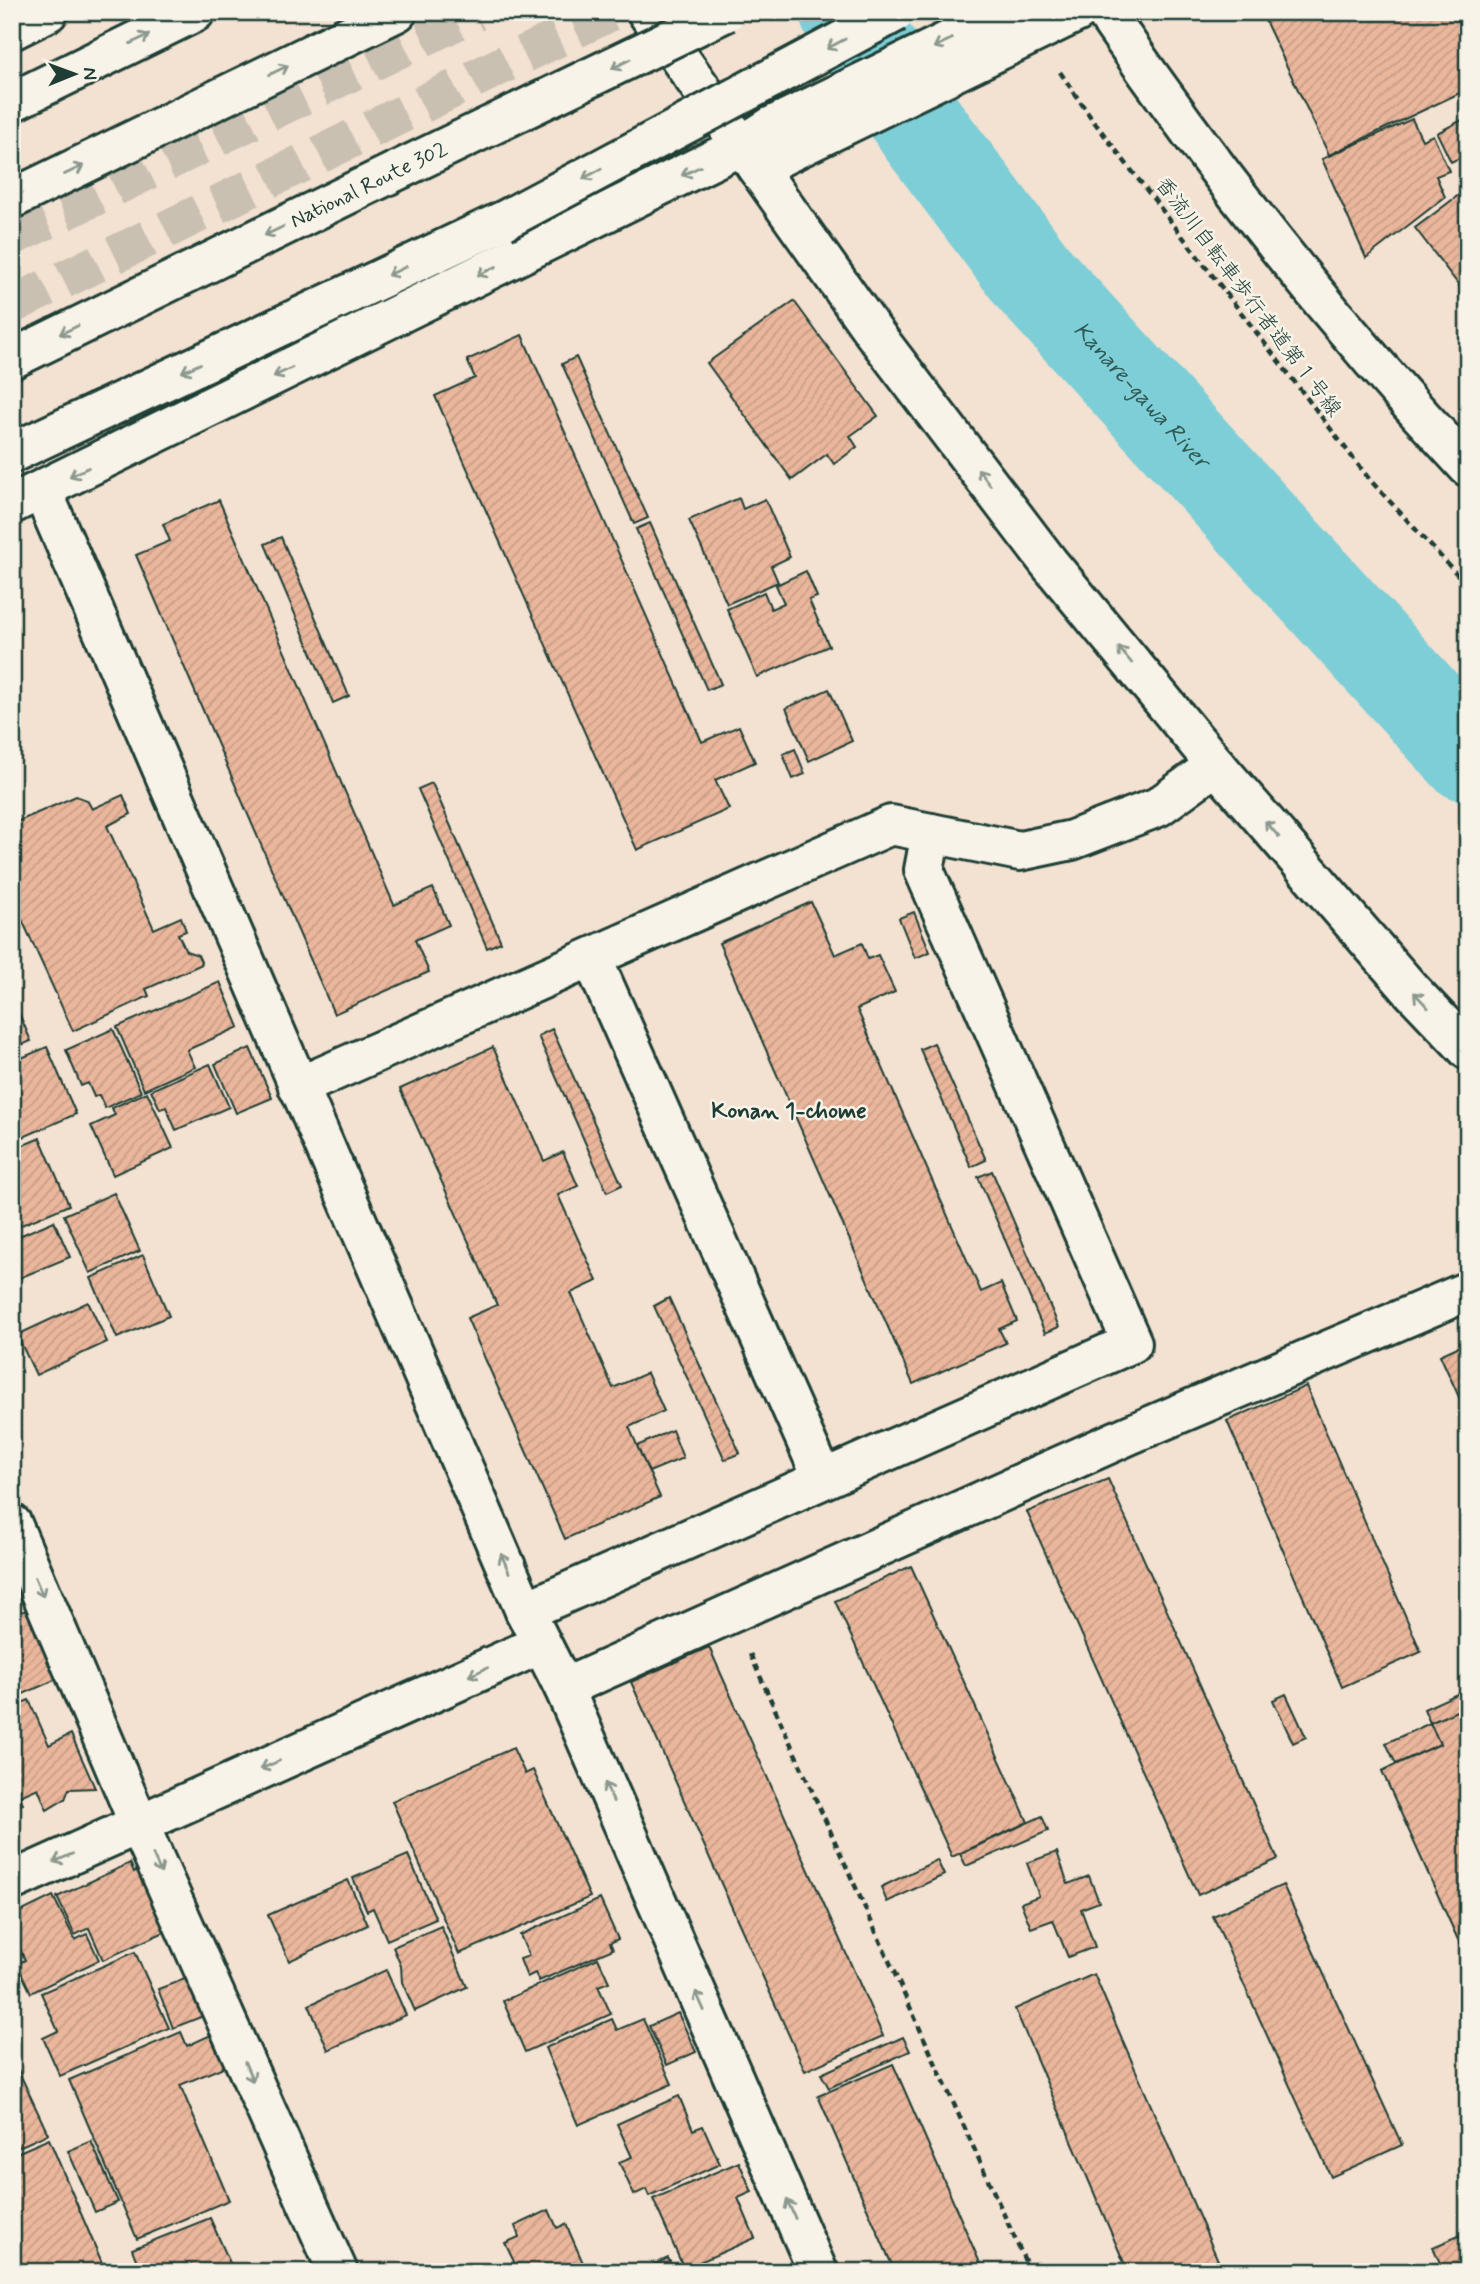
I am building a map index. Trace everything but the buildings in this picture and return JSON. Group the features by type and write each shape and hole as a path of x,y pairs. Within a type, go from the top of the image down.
{"main road":[{"path":"12,30 48,12"},
{"path":"12,102 195,12"},
{"path":"12,199 397,12"},
{"path":"647,12 765,149 874,333 1049,563 1216,765 1411,990 1468,1050"},
{"name":"National Route 302","path":"12,359 726,12"},
{"path":"12,453 503,221 896,12"},
{"path":"818,2272 564,1688 533,1628 298,1087 27,497 765,149 1016,25 1078,12"},
{"path":"1105,12 1269,238 1387,380 1468,467"},
{"path":"298,1087 891,825 1020,851 1072,840 1158,807 1216,765"},
{"path":"12,1881 139,1824 533,1628 823,1479 1132,1343 924,870 931,833"},
{"path":"592,958 823,1479"},
{"path":"564,1688 1129,1435 1468,1291"},
{"path":"12,1524 139,1824 338,2272"}],"path":[{"name":"香流川自転車歩行者道第１号線","path":"1016,25 1101,130 1370,480 1468,586"},
{"path":"731,1611 1030,2272"}],"waterway":[{"name":"Kanare-gawa River","path":"846,12 922,129 1036,281 1468,755"}],"tunnel":[{"path":"12,237 476,12"},
{"path":"12,305 611,12"}],"district":[{"name":"Konan 1-chome","path":"789,1112"}]}
